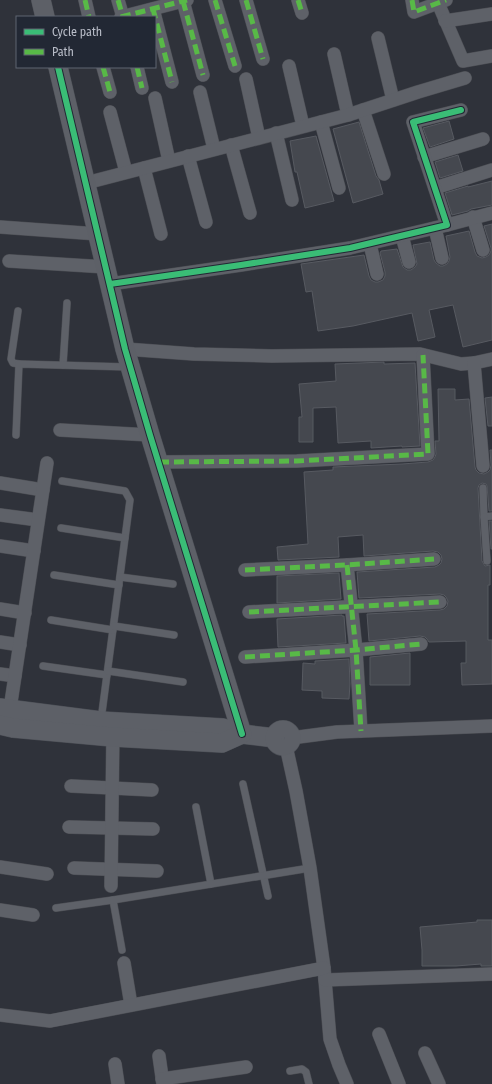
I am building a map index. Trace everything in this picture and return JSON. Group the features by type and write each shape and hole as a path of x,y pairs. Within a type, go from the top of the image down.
{"street":[{"path":"41,0 45,16"},
{"path":"85,0 89,16"},
{"path":"118,0 122,16"},
{"path":"125,16 156,5 185,0 203,75"},
{"path":"215,0 235,66"},
{"path":"246,0 263,59"},
{"path":"298,0 302,13"},
{"path":"412,0 414,12 442,2 445,21 463,61 492,56"},
{"path":"156,5 172,82"},
{"path":"445,21 492,14"},
{"path":"378,38 393,100"},
{"path":"334,54 348,115"},
{"path":"289,66 303,126"},
{"path":"58,68 128,358 150,435 242,734"},
{"path":"103,68 110,92"},
{"path":"137,68 142,88"},
{"path":"86,183 348,115 465,78"},
{"path":"246,79 260,138"},
{"path":"200,92 214,149"},
{"path":"155,98 169,161"},
{"path":"363,110 384,174"},
{"path":"442,258 441,227 435,188 413,122 460,110"},
{"path":"110,112 126,172"},
{"path":"321,122 339,188"},
{"path":"276,133 292,200"},
{"path":"424,156 483,139"},
{"path":"232,145 250,213"},
{"path":"188,156 206,222"},
{"path":"144,168 161,234"},
{"path":"435,188 492,170"},
{"path":"8,261 108,275 241,265 370,244 492,213"},
{"path":"473,217 483,250"},
{"path":"0,227 98,234"},
{"path":"402,236 409,262"},
{"path":"370,244 376,274"},
{"path":"128,358 194,354 423,354 461,364 492,359"},
{"path":"159,462 297,461 428,454 423,354"},
{"path":"474,363 486,438 483,466"},
{"path":"60,430 150,435"},
{"path":"47,463 15,676 5,708 107,728"},
{"path":"0,483 43,490"},
{"path":"0,514 38,520"},
{"path":"0,546 34,551"},
{"path":"245,570 434,559"},
{"path":"347,565 356,650 361,730"},
{"path":"249,612 440,602"},
{"path":"0,609 25,612"},
{"path":"0,642 20,645"},
{"path":"245,657 421,644"},
{"path":"0,674 15,676"},
{"path":"0,726 13,728 223,728 242,734 284,741 337,732 361,730 492,726"},
{"path":"107,728 112,788 111,886"},
{"path":"284,741 296,791 310,868 324,974 330,1039 338,1066 347,1084"},
{"path":"71,786 152,790"},
{"path":"69,827 153,829"},
{"path":"0,867 47,874"},
{"path":"74,868 157,871"},
{"path":"0,910 33,914"},
{"path":"124,963 131,1005"},
{"path":"0,1015 50,1021 131,1005 324,974 492,974"},
{"path":"379,1034 399,1084"},
{"path":"425,1053 439,1084"},
{"path":"159,1056 162,1082 246,1067"},
{"path":"115,1064 118,1084"}],"lane":[{"path":"63,365 67,303"},
{"path":"18,311 11,359 13,363 63,365 128,358"},
{"path":"16,435 19,364"},
{"path":"62,481 125,491 130,500 108,673 107,728"},
{"path":"483,488 487,561"},
{"path":"484,517 492,516"},
{"path":"61,528 125,538"},
{"path":"54,575 173,584"},
{"path":"51,620 174,634"},
{"path":"43,666 183,682"},
{"path":"243,784 268,896"},
{"path":"196,807 211,884"},
{"path":"56,908 310,868"},
{"path":"113,900 122,950"},
{"path":"290,1071 302,1069 306,1072 309,1084"}],"building":[{"path":"449,121 454,139 430,147 423,128"},
{"path":"359,122 383,194 353,203 333,129"},
{"path":"316,136 334,201 305,208 297,172 295,172 290,141"},
{"path":"458,155 463,171 440,178 435,162"},
{"path":"492,181 492,205 471,209 452,215 445,193"},
{"path":"492,224 492,340 463,347 453,305 429,310 435,337 418,341 412,313 353,326 318,331 312,291 306,292 301,264 364,255 371,280 378,282 383,280 385,276 380,253 381,251 397,249 403,267 407,270 411,270 417,264 413,245 430,242 434,260 440,266 443,266 447,264 450,257 446,236 469,231 477,256 482,258 486,257 489,255 491,248 484,226"},
{"path":"384,362 384,364 415,363 420,446 371,448 371,441 338,443 336,407 313,408 313,442 299,442 299,417 302,417 299,384 336,381 335,364"},
{"path":"438,389 455,389 455,400 469,399 475,467 479,473 484,474 490,470 490,450 492,450 492,511 489,511 486,484 482,483 478,488 482,561 485,566 490,565 490,585 488,585 488,640 492,640 492,684 462,685 461,663 466,663 466,641 429,642 425,637 420,636 369,641 367,614 440,610 447,606 448,601 444,595 440,594 359,598 357,572 435,567 441,563 442,559 438,552 433,551 364,556 363,535 338,537 339,557 278,560 277,547 308,544 304,472 333,470 333,467 402,464 428,462 433,460 436,454 435,441 439,441"},
{"path":"492,397 492,426 488,426 485,398"},
{"path":"489,521 492,521 492,549 491,549"},
{"path":"339,573 341,599 277,603 277,576"},
{"path":"344,616 346,643 278,647 277,619"},
{"path":"410,653 410,685 370,685 370,657"},
{"path":"349,659 349,699 322,698 322,691 302,690 303,663 315,664 315,661"},
{"path":"477,920 492,920 492,966 481,966 481,964 422,966 420,927 477,922"}],"marked path":[{"path":"85,0 89,16"},
{"path":"118,0 123,16"},
{"path":"125,16 187,0"},
{"path":"215,0 235,66"},
{"path":"246,0 263,59"},
{"path":"298,0 302,13"},
{"path":"412,0 414,12 446,0"},
{"path":"183,1 203,75"},
{"path":"153,9 155,16"},
{"path":"156,21 172,82"},
{"path":"103,68 110,92"},
{"path":"137,68 142,88"},
{"path":"159,462 297,461 428,454 423,355"},
{"path":"245,570 434,559"},
{"path":"347,565 356,650 361,731"},
{"path":"249,612 440,602"},
{"path":"245,657 421,644"}],"cycle path":[{"path":"58,68 125,349 242,734"},
{"path":"110,284 350,248 447,225 413,122 461,110"}]}
